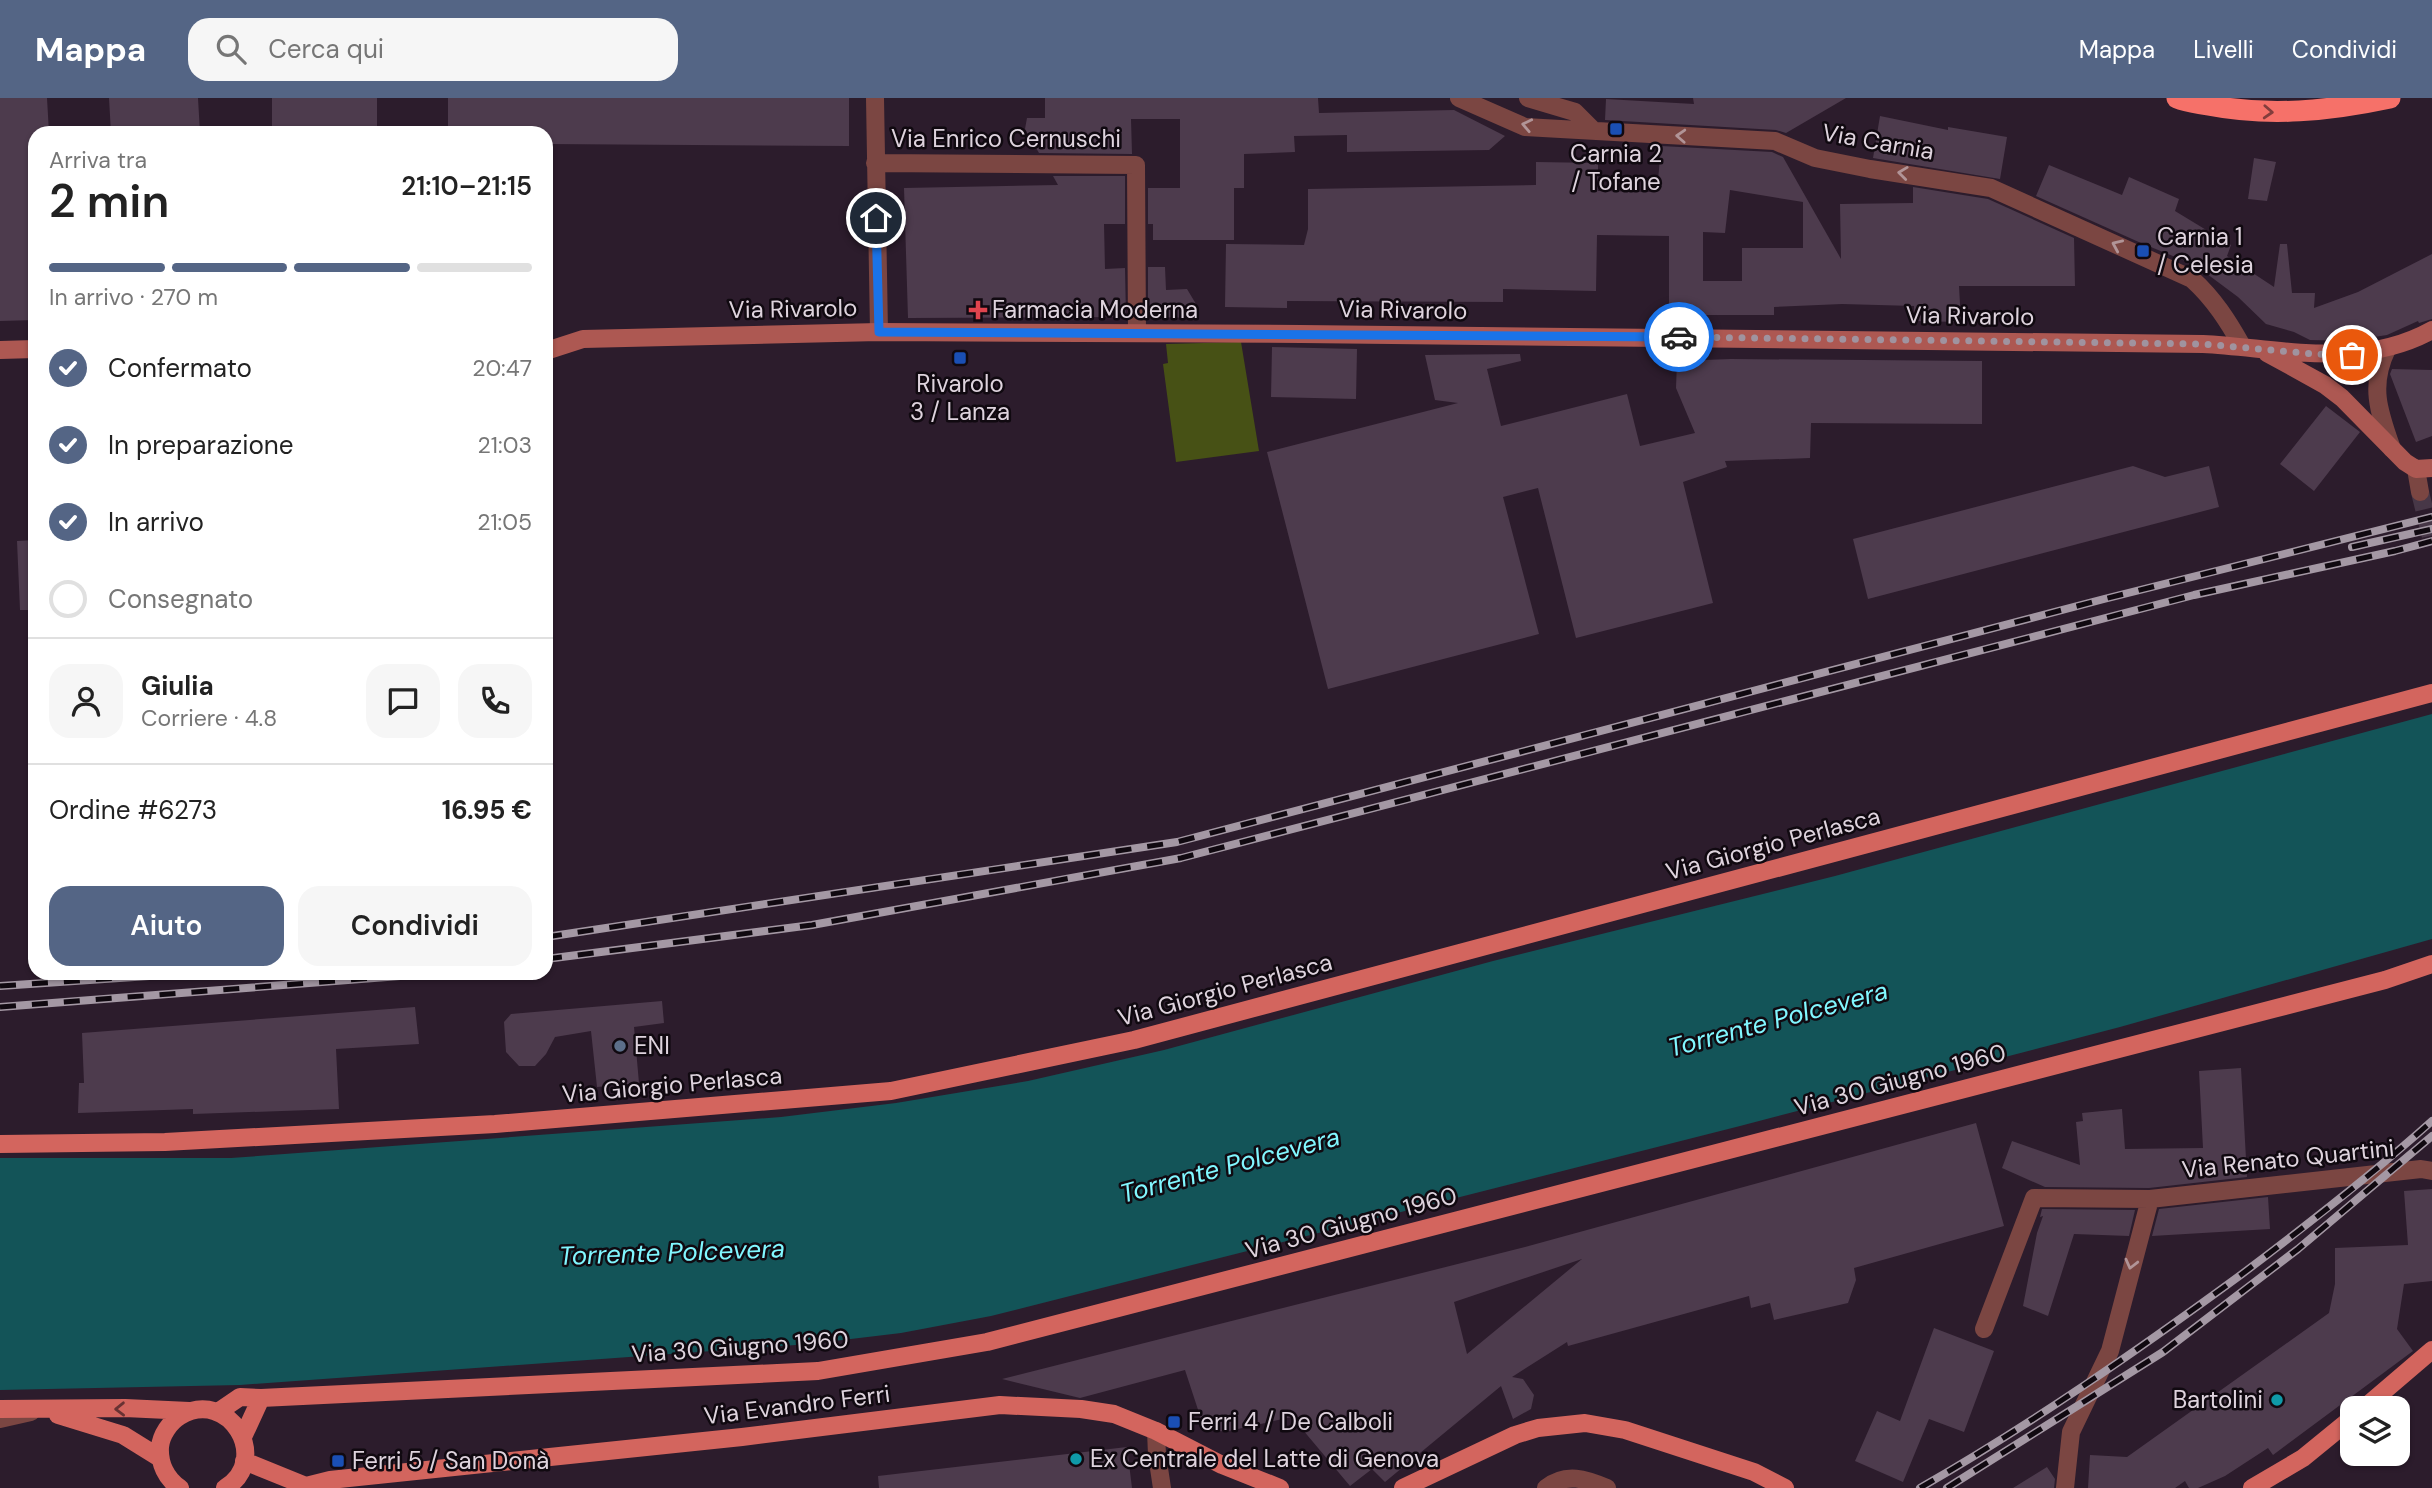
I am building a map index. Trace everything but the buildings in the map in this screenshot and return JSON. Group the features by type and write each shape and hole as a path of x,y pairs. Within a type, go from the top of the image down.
{"highway":[{"path":"2177,98 2235,110 2288,113 2345,107 2390,98"}],"main road":[{"name":"Via Rivarolo","path":"553,349 583,339 879,332 1789,338 2242,346 2352,355 2413,341 2432,330"},
{"path":"0,350 28,349"},
{"name":"Via Rivarolo","path":"2261,349 2325,385 2346,402 2393,452 2424,469"},
{"name":"Via Giorgio Perlasca","path":"0,1144 164,1142 495,1124 891,1091 1134,1041 2432,693"},
{"name":"Via 30 Giugno 1960","path":"218,1412 240,1397 818,1371 987,1342 2372,983 2432,964"},
{"path":"2378,1396 2432,1350"},
{"path":"243,1437 261,1398"},
{"name":"Via Evandro Ferri","path":"244,1461 302,1487 330,1480 742,1437 1000,1405 1080,1409 1114,1414 1156,1431 1222,1465 1280,1488"},
{"path":"0,1409 203,1409 218,1412 237,1426 245,1449 239,1475 225,1488"},
{"path":"41,1410 123,1435 160,1458"},
{"path":"180,1488 165,1472 160,1458 160,1443 166,1430 188,1411"},
{"path":"1403,1488 1515,1436 1538,1428 1585,1423 1638,1434 1754,1472 1785,1488"},
{"path":"2252,1488 2303,1458 2340,1428"}],"street":[{"path":"875,98 879,332"},
{"name":"Via Carnia","path":"1459,98 1525,127 1775,141 1815,158 1991,188 2192,279 2224,315 2242,346"},
{"path":"1528,98 1575,112 1594,131"},
{"name":"Via Enrico Cernuschi","path":"875,163 1136,165 1137,333"},
{"path":"2387,349 2378,368 2376,391 2379,412 2393,452"},
{"path":"2420,492 2424,469"},
{"name":"Via Renato Quartini","path":"1984,1329 2034,1198 2150,1199 2420,1169 2432,1171"},
{"name":"Via Renato Quartini","path":"2065,1488 2071,1432 2110,1351 2150,1199"},
{"path":"0,1419 41,1410"},
{"path":"1156,1431 1162,1488"},
{"path":"1546,1488 1559,1480 1577,1478 1607,1488"}],"green space":[{"path":"1241,342 1259,451 1176,462 1163,364 1168,363 1166,344"}],"water":[{"name":"Torrente Polcevera","path":"2432,714 2432,939 2120,1027 991,1316 901,1333 809,1344 240,1385 0,1390 0,1158 231,1158 781,1117 896,1103 1028,1081 1164,1050 1493,961 1835,876"}],"tunnel":[{"path":"2420,492 2432,541"}],"railway":[{"path":"553,936 1177,842 2104,599 2432,517"},
{"path":"2352,547 2432,529"},
{"path":"553,958 812,925 1181,858 2194,595 2432,541"},
{"path":"0,986 90,980"},
{"path":"0,1007 349,980"},
{"path":"1920,1488 2044,1412 2203,1303 2339,1199 2432,1121"},
{"path":"1947,1488 2163,1352 2298,1249 2432,1136"}],"way so far":[{"path":"1679,337 2203,344 2352,355"}],"place":[{"name":"Carnia 2 / Tofane","path":"1616,129"},
{"name":"Carnia 1 / Celesia","path":"2143,251"},
{"name":"Farmacia Moderna","path":"978,310"},
{"name":"Rivarolo 3 / Lanza","path":"960,358"},
{"name":"ENI","path":"620,1046"},
{"name":"Bartolini","path":"2277,1400"},
{"name":"Ferri 4 / De Calboli","path":"1174,1422"},
{"name":"Ex Centrale del Latte di Genova","path":"1076,1459"},
{"name":"Ferri 5 / San Donà","path":"338,1461"}],"route":[{"path":"876,218 879,332 1679,337"}]}
